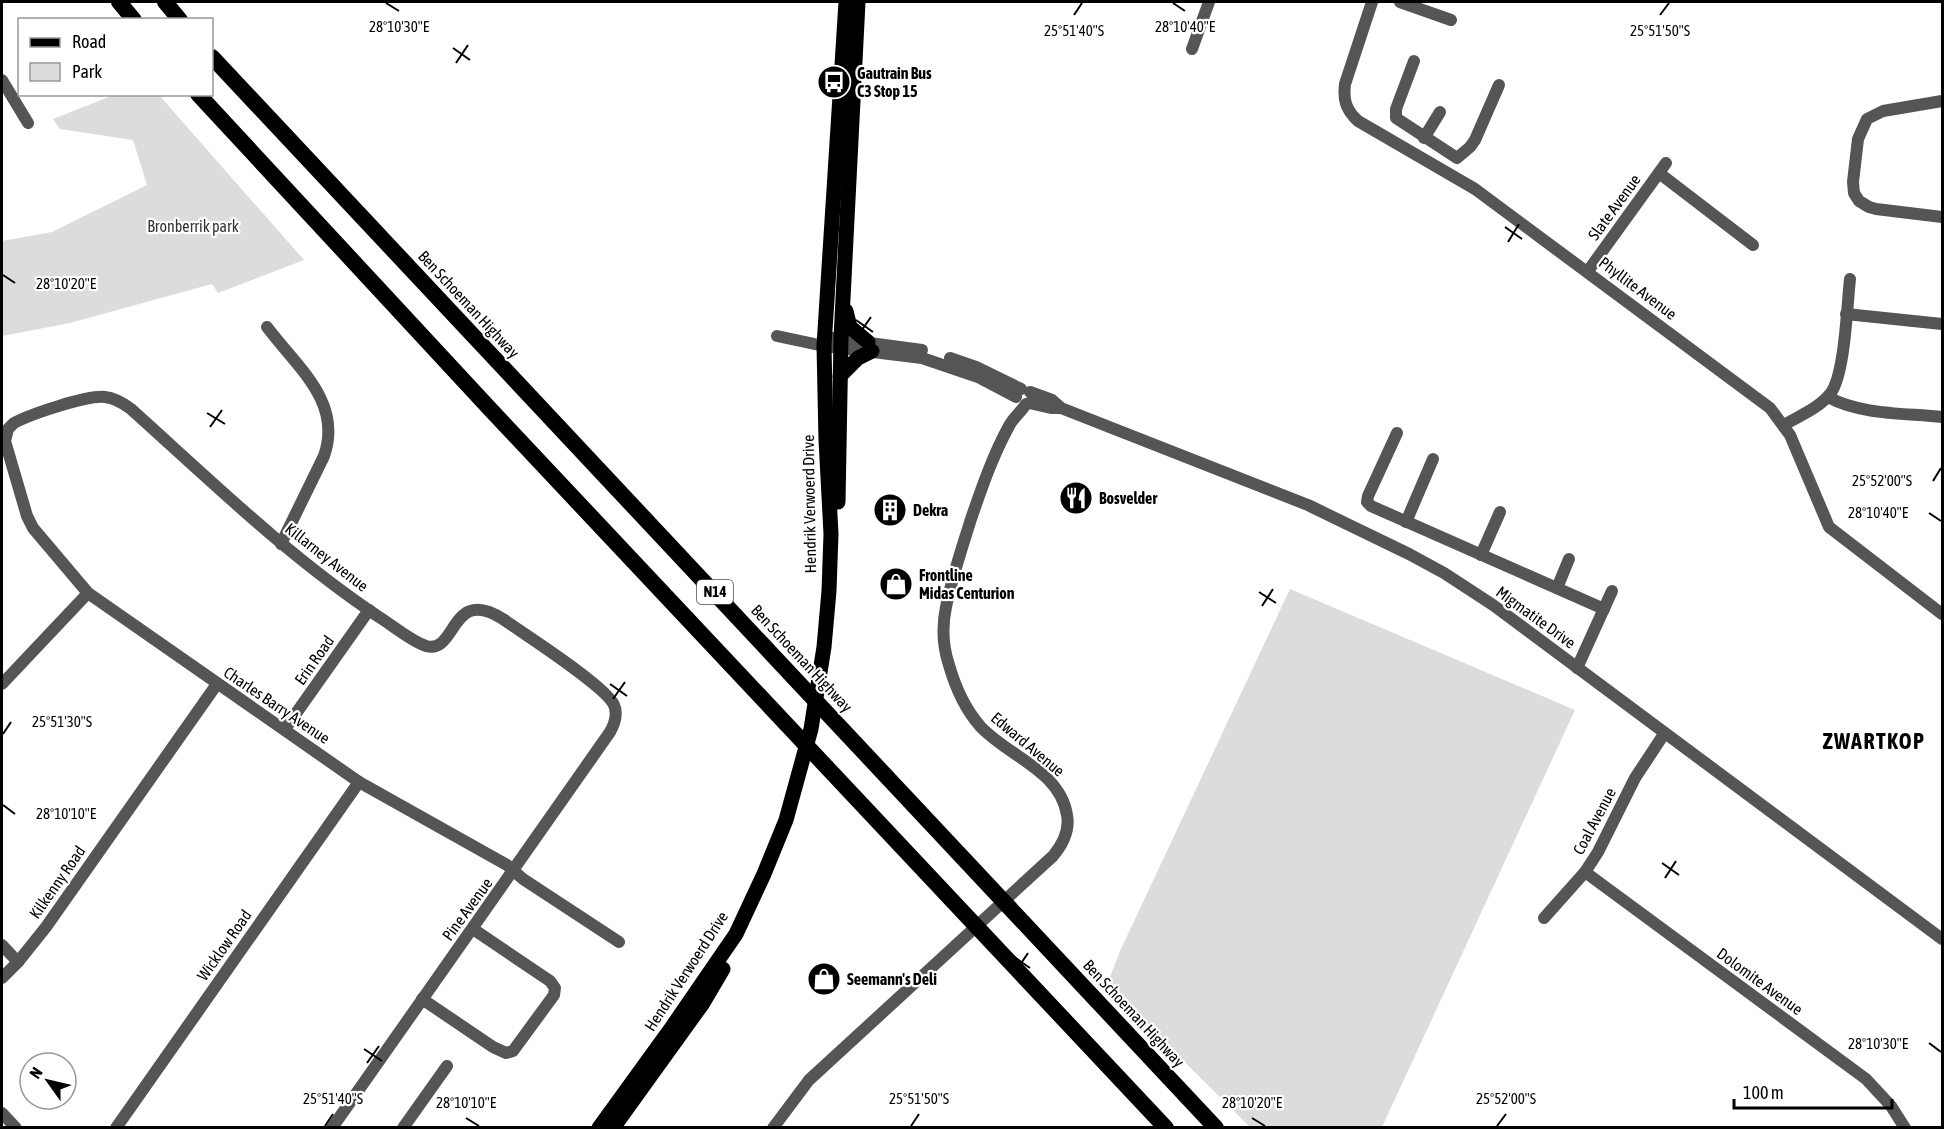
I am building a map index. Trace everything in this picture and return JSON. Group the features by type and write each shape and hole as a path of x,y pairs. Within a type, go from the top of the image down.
{"highway":[{"path":"119,2 132,18"},
{"path":"165,2 178,18"},
{"name":"Ben Schoeman Highway","path":"213,58 1216,1128"},
{"name":"N14","path":"200,96 490,409 1166,1128"}],"main road":[{"name":"Hendrik Verwoerd Drive","path":"829,648 831,534 826,440 825,342 846,2"},
{"name":"Hendrik Verwoerd Drive","path":"613,1128 703,1003 743,935 772,875 812,761 821,727 829,648 838,599 841,343 858,2"},
{"path":"840,376 870,347 850,327 843,300"},
{"name":"Hendrik Verwoerd Drive","path":"599,1128 736,934 790,820"}],"street":[{"path":"1192,49 1209,2"},
{"name":"Phyllite Avenue","path":"1372,2 1345,84 1345,105 1358,121 1475,189 1760,399 1784,425 1830,527 1942,614"},
{"path":"1400,2 1451,20"},
{"path":"1414,61 1395,116 1398,121 1459,158 1472,144 1499,85"},
{"path":"2,80 28,123"},
{"path":"1942,101 1875,113 1864,123 1858,139 1853,182 1854,193 1859,201 1869,207 1942,217"},
{"path":"1424,138 1440,112"},
{"path":"1443,169 1451,154"},
{"name":"Slate Avenue","path":"1588,271 1662,168 1753,245"},
{"path":"1784,425 1828,397 1837,382 1850,279"},
{"path":"1846,314 1942,324"},
{"path":"267,327 321,397 328,413 330,427 324,456 281,544"},
{"name":"Migmatite Drive","path":"777,336 801,341 870,347 900,346 935,353 976,367 1023,398 1052,400 1061,408 1308,505 1410,554 1493,605 1942,939"},
{"name":"Killarney Avenue","path":"14,423 91,397 118,400 281,544 369,610 419,642 429,646 439,644 468,611 482,609 493,612 599,687 614,704"},
{"path":"1828,397 1842,405 1942,417"},
{"name":"Edward Avenue","path":"773,1128 809,1080 1053,856 1065,840 1067,810 1059,792 1045,776 991,736 975,719 958,691 949,666 944,640 946,608 959,555 984,480 1023,398"},
{"name":"Charles Barry Avenue","path":"14,423 8,429 5,437 4,454 7,470 27,516 33,528 88,593 359,783 514,870 619,942"},
{"path":"1397,433 1368,496 1367,502 1371,506 1604,609"},
{"path":"1406,522 1433,459"},
{"path":"1481,555 1500,512"},
{"path":"1557,588 1569,559"},
{"path":"1577,668 1612,591"},
{"path":"2,684 88,593"},
{"name":"Erin Road","path":"285,729 369,610"},
{"name":"Kilkenny Road","path":"2,978 18,962 53,918 216,684"},
{"name":"Pine Avenue","path":"332,1128 610,732 616,718 614,704"},
{"name":"Coal Avenue","path":"1544,918 1585,872 1598,852 1635,777 1664,734"},
{"name":"Wicklow Road","path":"116,1128 359,783"},
{"name":"Dolomite Avenue","path":"1585,872 1866,1079 1891,1106 1905,1128"},
{"path":"422,999 493,1047 506,1053 513,1051 554,995 555,988 550,981 473,929"},
{"path":"2,945 18,962"},
{"path":"403,1128 447,1066"},
{"path":"2,1113 16,1128"}],"green space":[{"name":"Bronberrik park","path":"111,96 160,96 304,260 218,293 212,284 70,323 2,336 2,241 52,232 147,185 133,140 60,129 53,119"},
{"path":"1290,589 1575,710 1382,1127 1250,1127 1107,985 1120,951"}],"place":[{"name":"Gautrain Bus C3 Stop 15","path":"834,82"},
{"name":"Bosvelder","path":"1076,498"},
{"name":"Dekra","path":"890,510"},
{"name":"Frontline Midas Centurion","path":"896,584"},
{"name":"Seemann's Deli","path":"824,979"}],"district":[{"name":"ZWARTKOP","path":"1874,741"}]}
